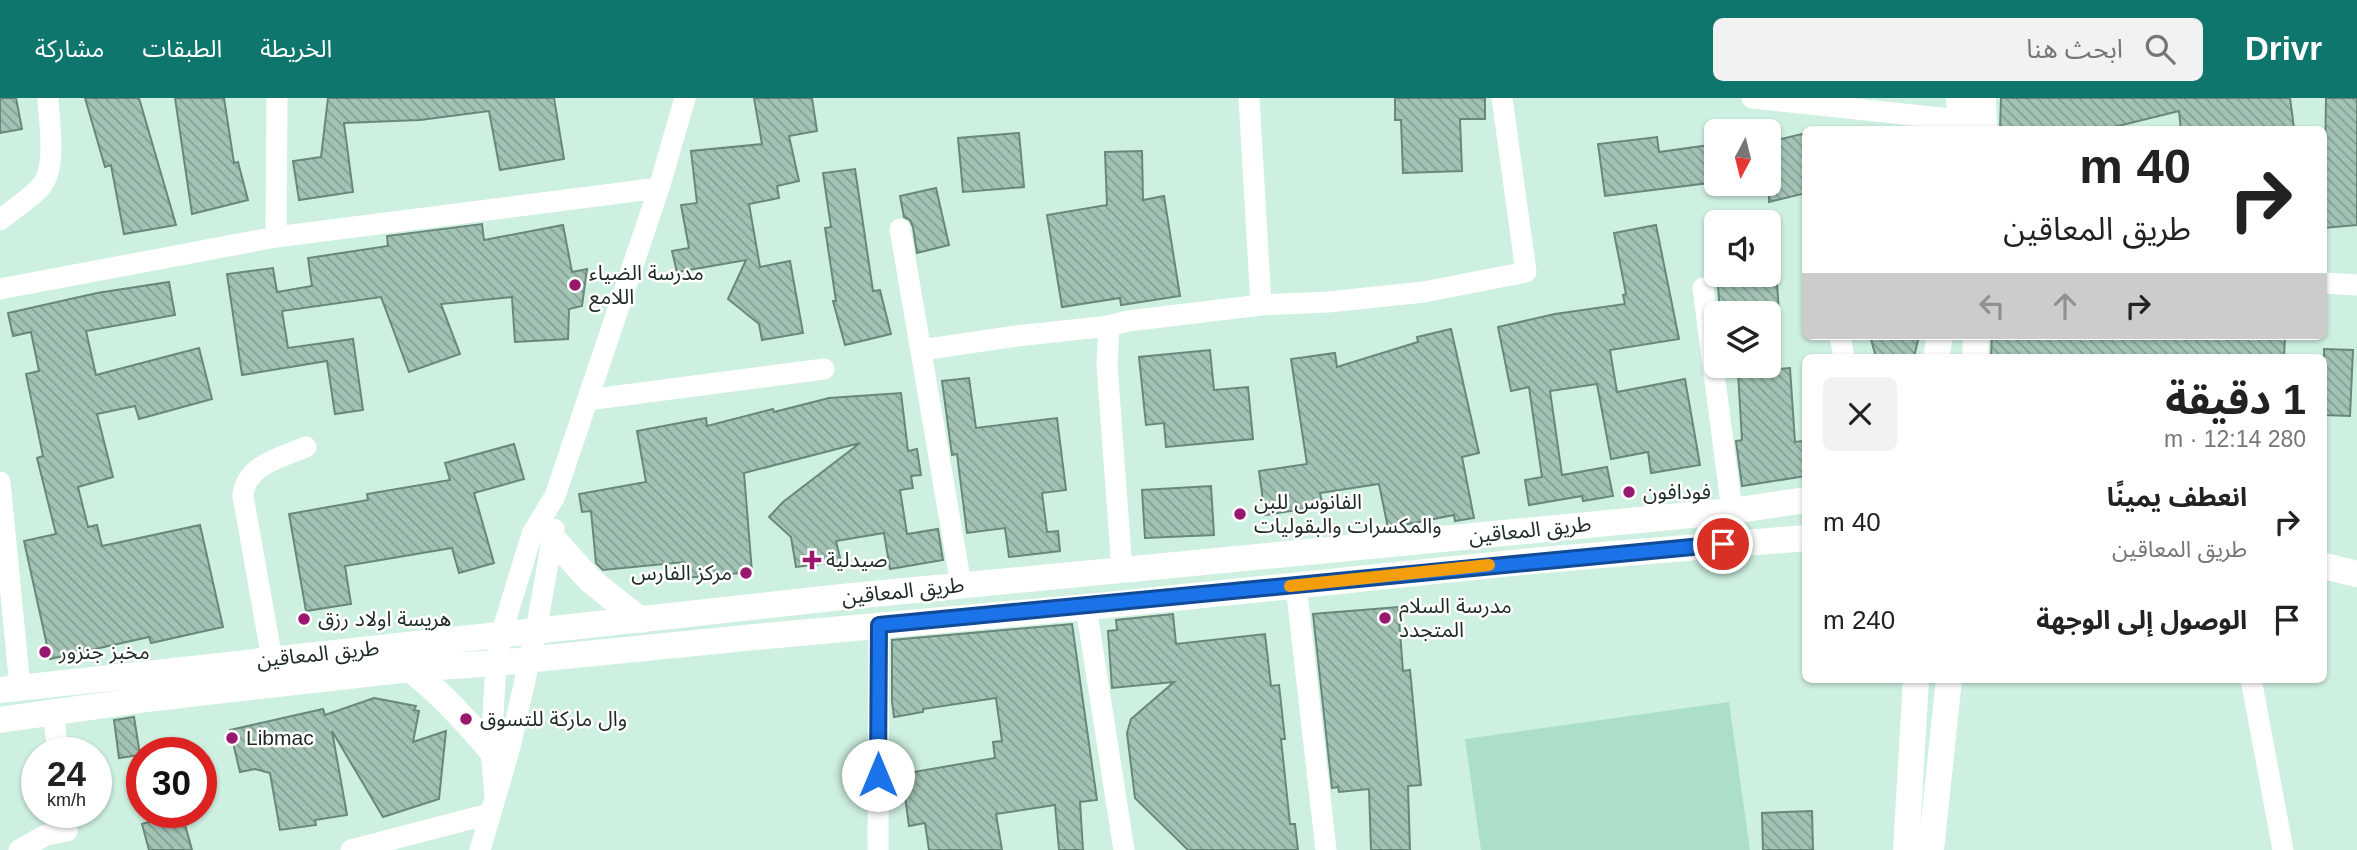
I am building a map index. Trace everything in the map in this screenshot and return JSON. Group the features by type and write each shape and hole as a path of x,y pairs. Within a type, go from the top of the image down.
{"street":[{"path":"0,220 42,185 47,174 51,159 48,98"},
{"path":"276,237 277,98"},
{"path":"492,805 491,750 496,663 501,635 532,534 555,496 659,188 685,98"},
{"path":"1249,98 1261,305"},
{"path":"921,349 1109,327 1128,321 1261,305 1328,302 1424,292 1526,272 1502,98"},
{"path":"1752,98 1966,119 1983,98"},
{"path":"0,289 276,237 659,188"},
{"path":"900,229 961,585"},
{"path":"2327,283 2357,285"},
{"path":"1703,288 1732,511"},
{"path":"1109,327 1107,365 1122,570"},
{"path":"587,400 824,369"},
{"path":"272,659 243,486 250,475 269,462 306,447"},
{"path":"0,482 10,688"},
{"path":"480,850 510,747 536,631 553,539 555,496"},
{"name":"طريق المعاقين","path":"10,688 961,585 1732,511 1802,501"},
{"name":"طريق المعاقين","path":"0,720 53,711 410,669 1086,607 1542,560 1802,538"},
{"path":"553,539 590,580 640,620"},
{"path":"2327,567 2357,574"},
{"path":"1296,585 1326,850"},
{"path":"2327,585 2357,591"},
{"path":"1086,607 1124,850"},
{"path":"878,850 879,625"},
{"path":"410,669 462,717 491,750"},
{"path":"1906,850 1916,683"},
{"path":"1931,850 1948,683"},
{"path":"2252,683 2283,850"},
{"path":"53,711 56,737"},
{"path":"351,850 492,805"},
{"path":"19,850 46,835 68,831"}],"green space":[{"path":"1729,702 1750,850 1481,850 1465,739"}],"building":[{"path":"0,98 16,98 22,129 0,133"},
{"path":"85,98 139,98 176,225 124,234 111,165 105,167"},
{"path":"175,98 224,98 234,163 238,162 248,200 192,214"},
{"path":"328,98 554,98 564,159 500,170 489,111 420,120 344,123 353,192 299,200 293,161 321,157"},
{"path":"754,98 812,98 817,131 789,136 799,181 777,186 779,198 749,204 760,267 790,261 803,333 762,340 759,324 728,299 746,260 677,272 672,251 689,248 681,205 697,203 691,151 762,144"},
{"path":"1395,98 1485,98 1485,119 1460,119 1462,171 1403,173 1401,120 1395,120"},
{"path":"2001,98 2290,98 2294,126 2181,126 2179,111 2118,126 2000,126"},
{"path":"2326,98 2357,98 2357,225 2327,228"},
{"path":"1019,133 1024,187 963,192 958,138"},
{"path":"1802,134 1802,194 1769,202 1769,196 1782,196 1782,139"},
{"path":"1657,137 1659,152 1704,146 1704,184 1605,196 1598,144"},
{"path":"1142,151 1143,200 1164,196 1180,296 1121,305 1120,298 1062,307 1047,215 1107,205 1105,152"},
{"path":"855,169 873,291 880,290 891,334 845,345 833,301 836,301 825,228 831,227 823,173"},
{"path":"936,188 949,245 917,253 913,227 910,220 904,217 900,196"},
{"path":"482,224 484,240 563,225 572,272 587,269 582,306 569,309 568,339 515,342 512,297 441,304 460,354 409,372 381,297 282,311 288,348 353,339 363,410 335,414 327,361 242,375 227,274 273,268 277,292 312,286 308,258 388,246 387,236"},
{"path":"1656,225 1679,339 1610,350 1617,392 1685,379 1700,465 1651,473 1648,452 1611,459 1597,384 1550,391 1562,475 1607,467 1613,496 1583,501 1582,496 1529,505 1525,480 1542,477 1529,387 1511,391 1498,327 1555,314 1625,304 1623,295 1626,294 1614,233"},
{"path":"169,282 175,315 86,331 96,375 199,348 212,399 139,419 135,406 97,414 113,477 78,487 88,527 97,525 102,546 200,525 223,627 151,643 149,637 50,659 24,541 56,534 37,458 43,456 26,374 39,371 31,332 13,336 8,313 97,293"},
{"path":"1718,287 1777,287 1778,301 1719,301"},
{"path":"1451,329 1479,453 1462,457 1474,518 1455,521 1454,515 1388,528 1379,484 1320,493 1323,506 1265,515 1259,471 1307,464 1291,359 1335,353 1337,367 1418,342 1417,337"},
{"path":"1871,340 1918,340 1915,354 1875,354"},
{"path":"1992,340 2285,340 2284,354 1991,354"},
{"path":"2324,349 2353,350 2350,416 2327,415 2327,354 2324,354"},
{"path":"1210,350 1214,390 1248,387 1253,439 1166,447 1164,423 1146,425 1139,357"},
{"path":"1790,368 1795,442 1802,441 1802,477 1742,486 1736,441 1742,440 1738,378 1781,378 1781,369"},
{"path":"969,378 976,428 1057,418 1066,490 1042,493 1047,532 1058,531 1060,551 1009,557 1005,528 967,533 957,454 952,455 942,381"},
{"path":"901,393 908,451 917,449 921,475 911,476 913,488 900,490 907,534 938,529 943,560 890,569 884,533 836,541 841,562 796,567 791,537 769,517 783,502 860,443 744,473 752,572 685,578 684,562 603,570 596,563 591,511 582,512 579,494 646,482 637,431 706,418 707,426 829,398"},
{"path":"514,444 524,479 474,493 494,563 459,573 452,548 345,566 351,604 306,611 289,514 368,500 367,494 450,480 445,463"},
{"path":"1211,486 1214,535 1145,538 1142,490"},
{"path":"1398,607 1403,671 1410,670 1421,785 1408,786 1410,850 1371,850 1369,789 1339,792 1338,787 1332,788 1313,614"},
{"path":"1173,614 1176,644 1265,634 1271,686 1279,685 1285,739 1281,739 1290,824 1295,824 1298,850 1188,850 1135,798 1127,733 1131,719 1174,682 1112,688 1108,631 1117,630 1116,620"},
{"path":"1072,624 1097,800 1080,802 1083,850 1059,850 1055,805 996,814 1002,850 929,850 925,823 909,826 902,774 995,758 993,742 1002,741 996,698 923,709 923,712 894,717 892,640"},
{"path":"374,698 416,706 414,710 419,711 413,742 446,731 439,799 383,817 332,731 347,815 315,820 316,825 280,830 270,773 255,769 240,772 230,730 323,709 325,715"},
{"path":"134,717 137,737 126,737 126,757 119,758 114,720"},
{"path":"1812,811 1813,850 1763,850 1762,813"},
{"path":"143,828 186,828 192,850 149,850"}],"slow traffic":[{"path":"1290,586 1489,565"}],"place":[{"name":"مدرسة الضياء اللامع","path":"575,285"},
{"name":"فودافون","path":"1629,492"},
{"name":"الفانوس للبن والمكسرات والبقوليات","path":"1240,514"},
{"name":"صيدلية","path":"812,560"},
{"name":"مركز الفارس","path":"746,573"},
{"name":"مدرسة السلام المتجدد","path":"1385,618"},
{"name":"هريسة اولاد رزق","path":"304,619"},
{"name":"مخبز جنزور","path":"45,652"},
{"name":"وال ماركة للتسوق","path":"466,719"},
{"name":"Libmac","path":"232,738"}],"route":[{"path":"878,775 879,625 1723,544"}]}
